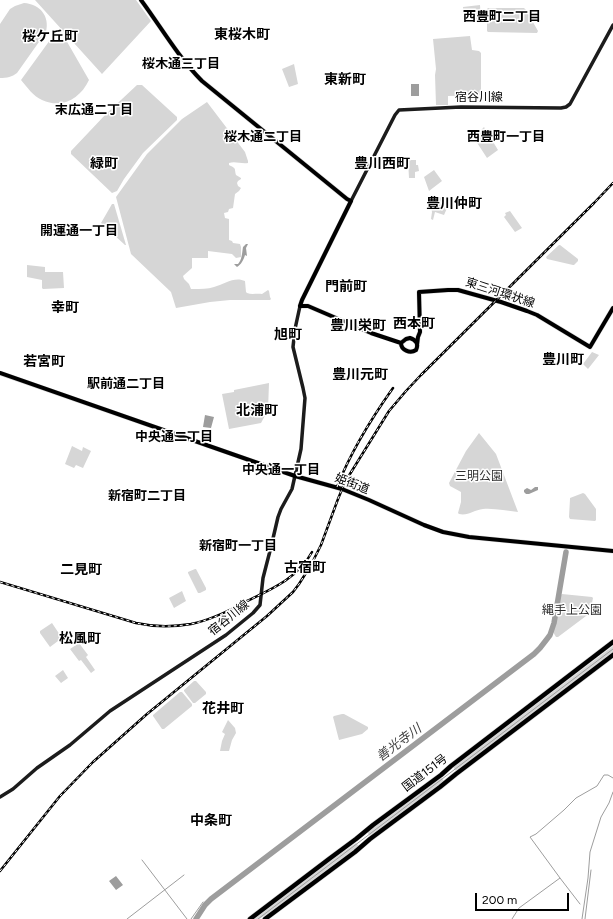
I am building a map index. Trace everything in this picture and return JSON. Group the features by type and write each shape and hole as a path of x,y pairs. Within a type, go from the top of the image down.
{"highway":[{"name":"国道151号","path":"250,919 441,775 613,642"},
{"name":"国道151号","path":"265,919 613,656"}],"main road":[{"path":"141,0 196,76 347,199 351,200 300,306 308,306 371,333 402,343"},
{"name":"宿谷川線","path":"351,200 399,110 461,107 566,107 570,104 613,25"},
{"name":"東三河環状線","path":"418,345 418,337 420,332 419,292 458,290 523,309 537,315 590,347 613,308"},
{"name":"宿谷川線","path":"0,797 13,789 37,768 70,745 110,711 226,635 260,605 263,578 278,517 292,489 301,448 305,398 293,347 300,306"},
{"path":"402,343 406,339 418,337"},
{"path":"402,343 402,347 410,352 413,352 416,350 418,345 413,339"},
{"name":"姫街道","path":"0,373 295,476 340,489 443,532 469,537 613,551"}],"green space":[{"path":"35,0 136,0 151,21 102,74"},
{"path":"24,3 39,8 45,16 47,26 46,32 17,73 9,77 0,78 0,24 10,9"},
{"path":"480,5 481,19 464,21 463,7"},
{"path":"488,8 524,8 538,31 537,33 488,32"},
{"path":"470,36 472,50 479,51 481,53 481,95 448,96 448,105 436,105 436,69 433,39"},
{"path":"50,40 66,40 89,80 81,92 63,103 49,103 42,100 30,91 21,80"},
{"path":"294,64 298,84 289,87 282,69"},
{"path":"137,85 142,85 177,117 177,120 143,153 117,191 112,193 71,154 71,151 106,114"},
{"path":"207,102 245,152 248,161 248,163 229,163 229,165 235,169 236,175 241,178 237,183 241,188 235,194 233,208 224,213 225,218 229,219 229,240 233,243 240,244 241,257 236,258 232,254 208,251 208,258 192,258 192,268 183,276 191,289 214,287 237,279 245,281 247,293 262,294 268,290 271,299 230,300 176,308 171,292 131,254 116,197 147,154 182,119"},
{"path":"484,127 498,150 487,158 474,138"},
{"path":"408,160 416,160 416,165 418,165 419,171 415,172 415,178 409,178"},
{"path":"434,170 442,181 429,191 424,177"},
{"path":"440,197 448,206 444,215 435,212 433,220 431,219 432,212 430,202"},
{"path":"112,204 114,204 126,245 101,223"},
{"path":"510,211 522,228 515,232 504,217 506,215 505,213"},
{"path":"559,245 578,259 574,265 547,259 546,257"},
{"path":"27,265 45,267 45,272 63,272 64,288 43,289 42,280 27,277"},
{"path":"592,352 599,355 588,369 583,364"},
{"path":"269,383 268,410 261,423 229,429 222,394"},
{"name":"三明公園","path":"479,433 496,454 518,512 487,509 465,514 458,513 461,502 461,492 450,486 449,483 466,451"},
{"path":"72,446 82,451 83,447 91,451 83,468 76,465 74,468 65,464"},
{"path":"583,493 596,509 595,521 570,519 569,517 570,498"},
{"path":"195,569 206,588 206,590 200,593 198,593 188,573"},
{"path":"182,591 186,601 174,608 169,598"},
{"name":"縄手上公園","path":"562,594 593,598 590,613 556,637 553,632 560,596"},
{"path":"52,623 62,638 50,647 40,631"},
{"path":"79,643 88,655 86,657 95,670 91,673 70,649"},
{"path":"613,646 613,653 456,771 453,767"},
{"path":"63,670 68,678 61,683 55,676"},
{"path":"196,681 206,692 206,694 193,703 184,690"},
{"path":"180,692 182,692 192,706 164,729 162,729 153,715"},
{"path":"342,714 368,727 368,729 362,734 339,740 333,717"},
{"path":"228,720 235,728 236,733 229,751 220,751 225,734 222,732"},
{"path":"441,777 444,781 370,836 367,832"},
{"path":"356,843 359,846 273,911 259,919 253,919 325,864"}],"shaded area":[{"path":"411,84 419,84 419,96 411,96"},
{"path":"248,244 246,248 247,256 245,255 240,265 237,267 234,264 238,264 242,256 243,247"},
{"path":"205,415 214,417 211,428 203,427"},
{"path":"538,487 538,490 529,494 524,492 527,488 531,490"},
{"path":"116,876 123,885 116,890 109,881"}],"waterway":[{"name":"善光寺川","path":"196,919 211,899 534,654 550,635 554,623 566,552"},
{"path":"258,919 613,649"},
{"path":"512,919 519,908 560,878 530,837 536,834 576,798 597,786 604,775 608,775 613,778"},
{"path":"582,919 590,852 601,817 613,792"},
{"path":"142,860 187,919"},
{"path":"585,919 591,870"},
{"path":"127,919 184,875"},
{"path":"560,878 580,904"},
{"name":"善光寺川","path":"191,919 203,902"}],"railway":[{"path":"0,871 60,796 93,762 147,714 267,616 293,592 311,565 321,545 345,482 389,411 421,375 613,183"},
{"path":"337,487 362,436 393,388"},
{"path":"0,582 136,623 157,626 177,626 213,618 275,587 292,576 312,552"}],"district":[{"name":"西豊町二丁目","path":"502,17"},
{"name":"東桜木町","path":"242,35"},
{"name":"桜ケ丘町","path":"50,37"},
{"name":"桜木通三丁目","path":"181,64"},
{"name":"東新町","path":"345,80"},
{"name":"末広通二丁目","path":"94,110"},
{"name":"桜木通二丁目","path":"263,137"},
{"name":"西豊町一丁目","path":"506,137"},
{"name":"緑町","path":"104,164"},
{"name":"豊川西町","path":"382,164"},
{"name":"豊川仲町","path":"454,204"},
{"name":"開運通一丁目","path":"79,231"},
{"name":"門前町","path":"346,287"},
{"name":"幸町","path":"65,308"},
{"name":"西本町","path":"414,324"},
{"name":"豊川栄町","path":"358,326"},
{"name":"旭町","path":"288,335"},
{"name":"豊川町","path":"563,360"},
{"name":"若宮町","path":"44,362"},
{"name":"豊川元町","path":"360,375"},
{"name":"駅前通二丁目","path":"126,384"},
{"name":"北浦町","path":"257,411"},
{"name":"中央通二丁目","path":"174,437"},
{"name":"中央通一丁目","path":"281,470"},
{"name":"新宿町二丁目","path":"147,496"},
{"name":"新宿町一丁目","path":"238,546"},
{"name":"古宿町","path":"305,568"},
{"name":"二見町","path":"81,570"},
{"name":"松風町","path":"80,639"},
{"name":"花井町","path":"223,709"},
{"name":"中条町","path":"211,821"}]}
